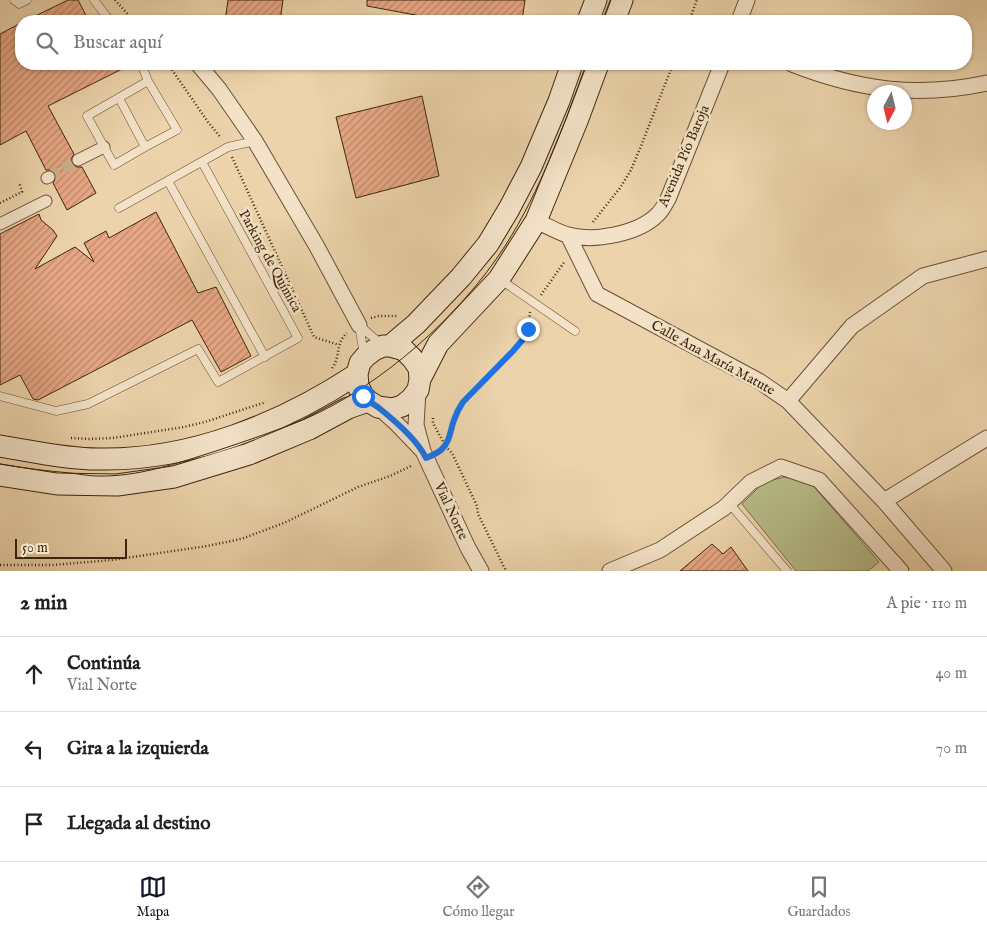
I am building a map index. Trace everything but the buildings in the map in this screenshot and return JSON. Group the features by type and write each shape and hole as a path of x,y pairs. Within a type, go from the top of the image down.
{"main road":[{"path":"590,15 596,0"},
{"path":"616,15 622,0"},
{"path":"0,446 59,456 97,459 148,457 210,444 255,428 306,404 361,365 374,350 386,346 416,324 461,277 488,244 531,167 570,70"},
{"path":"0,475 57,484 117,485 174,477 249,454 309,429 348,408 373,404 392,408 402,406 411,399 438,344 500,279 536,221 596,70"},
{"path":"386,346 404,350 412,358 419,368 419,385"},
{"path":"361,365 360,389 373,404"}],"street":[{"path":"741,15 747,0"},
{"path":"203,70 230,104 255,141 316,245 359,324"},
{"name":"Avenida Pío Baroja","path":"574,240 619,235 642,226 658,215 668,199 720,70"},
{"path":"808,70 844,82 888,90 947,90 987,83"},
{"path":"78,160 104,147"},
{"path":"0,224 46,201"},
{"path":"536,221 574,240"},
{"name":"Calle Ana María Matute","path":"574,240 597,294 759,381 788,401 884,501 944,571"},
{"path":"788,401 852,326 923,276 987,259"},
{"name":"Vial Norte","path":"419,385 416,425 424,454 481,571"},
{"name":"Vial Norte","path":"373,404 397,424 424,454"},
{"path":"884,501 987,438"},
{"path":"610,571 660,550 724,508 751,482 780,467 820,480 900,571"}],"lane":[{"path":"14,0 19,4 27,0"},
{"path":"94,0 105,15"},
{"path":"144,70 148,82 177,130 114,165 87,116 148,82"},
{"path":"120,98 145,147"},
{"path":"119,208 228,147 255,141"},
{"name":"Parking de Química","path":"0,396 56,411 88,404 198,349 218,382 298,338 202,162"},
{"path":"168,181 265,357"},
{"path":"500,279 575,331"},
{"path":"359,324 386,346"},
{"path":"359,324 361,365"},
{"path":"729,504 787,571"}],"path":[{"path":"115,0 129,15"},
{"path":"691,15 697,0"},
{"path":"172,70 208,122 228,147 314,337 339,345"},
{"path":"0,565 52,565 97,561 207,546 241,539 284,523 358,487 390,476 424,454 441,450 450,438 454,420 463,402 503,362 526,334 529,314 574,240 620,188 631,170 671,70"},
{"path":"0,203 22,192 19,182"},
{"path":"328,373 335,364 339,345 344,335 359,324 379,316 392,315 406,317 416,324"},
{"path":"64,437 113,438 163,431 205,422 268,401"},
{"path":"432,413 433,423 445,445 452,452 477,506 478,514 506,571"}],"green space":[{"path":"785,477 810,482 879,562 868,571 796,571 742,504 764,482"}],"tunnel":[{"path":"49,177 78,160"}],"tram line":[{"path":"605,15 611,0"},
{"path":"0,464 95,476 143,472 202,456 283,428 334,405 362,388 390,368 442,323 487,272 505,246 530,203 560,134 585,70"}],"route":[{"path":"363,396 397,424 423,451 426,458 444,447 450,438 454,420 463,402 513,351 525,337 528,329"}]}
